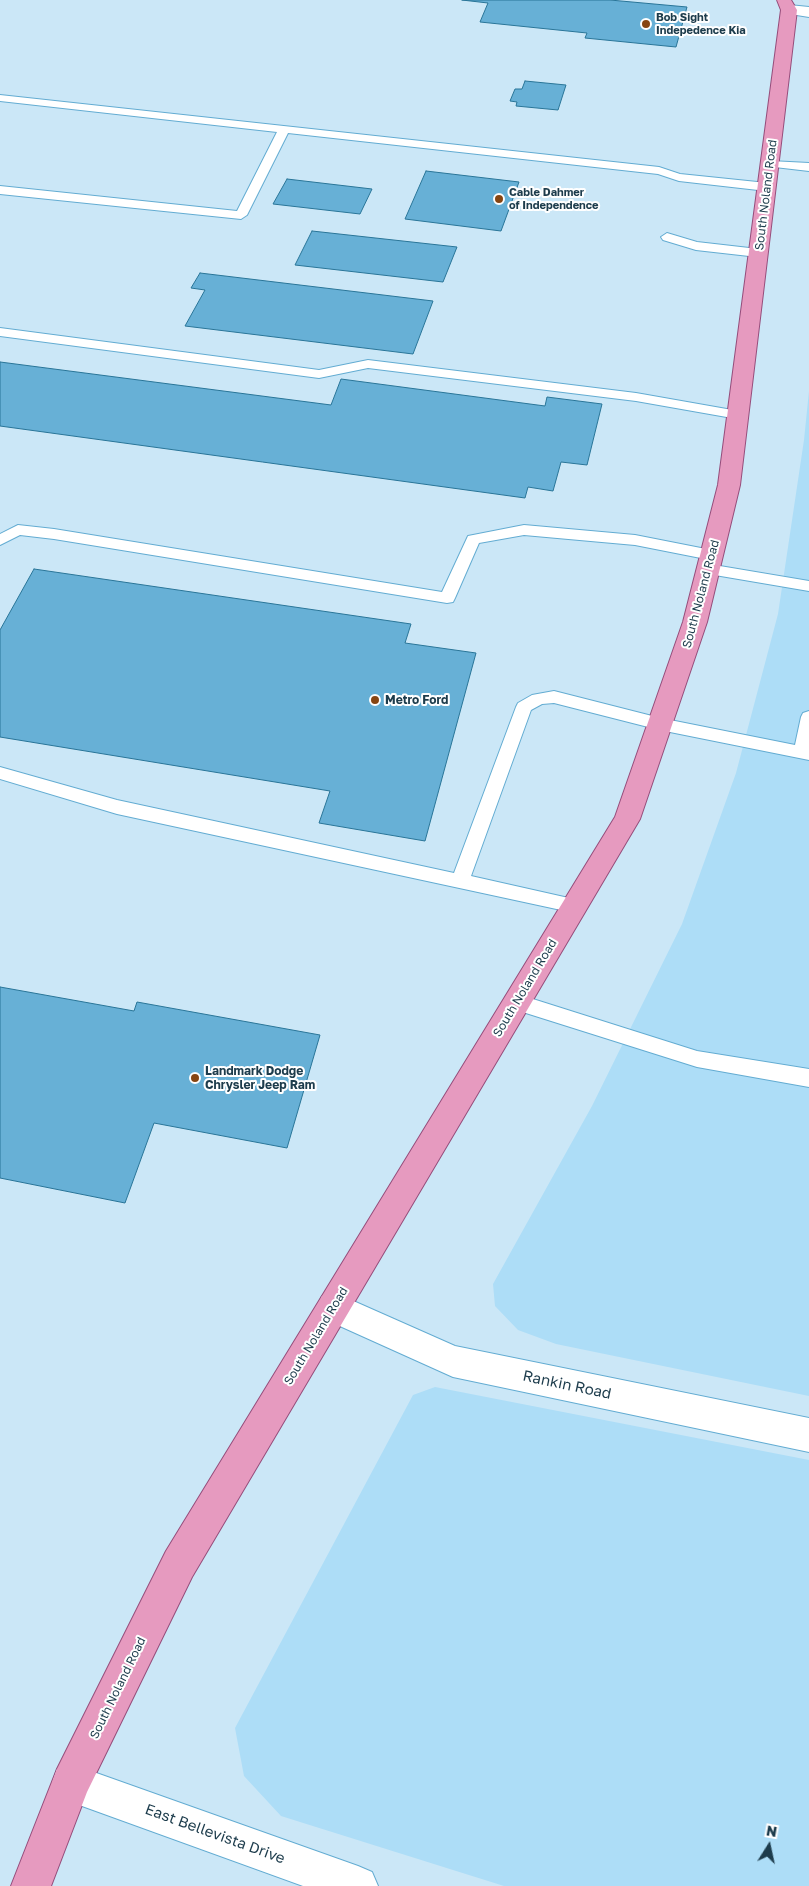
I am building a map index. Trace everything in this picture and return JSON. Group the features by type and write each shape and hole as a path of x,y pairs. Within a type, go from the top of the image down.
{"main road":[{"name":"South Noland Road","path":"31,1886 71,1783 179,1564 627,819 695,622 729,485 768,175 796,5"}],"street":[{"name":"Rankin Road","path":"333,1307 453,1361 809,1435"},
{"name":"East Bellevista Drive","path":"71,1783 358,1886"}],"lane":[{"path":"0,98 659,171 679,177 768,175 809,167"},
{"path":"0,190 241,216 284,129"},
{"path":"666,237 696,246 758,253"},
{"path":"0,332 319,374 368,364 636,397 738,415"},
{"path":"0,540 18,530 54,534 447,598 473,538 524,530 635,540 710,562 809,586"},
{"path":"460,882 524,707 538,699 554,697 660,724 805,754 809,717"},
{"path":"0,773 117,807 575,906"},
{"path":"517,1002 697,1059 809,1078"}],"shaded area":[{"path":"809,391 809,1396 556,1344 518,1330 495,1306 493,1284 592,1106 682,924 736,773 778,614 804,440"},
{"path":"435,1387 809,1460 809,1886 504,1886 281,1816 244,1776 235,1728 413,1395"}],"building":[{"path":"462,0 610,0 687,7 676,47 585,38 587,33 480,22 488,3"},
{"path":"525,81 566,85 558,110 516,106 517,102 510,101 515,89 522,89"},
{"path":"426,171 519,182 501,231 405,219"},
{"path":"287,179 372,189 360,214 273,204"},
{"path":"312,231 457,247 443,282 295,265"},
{"path":"200,273 433,301 413,354 185,326 205,290 191,288"},
{"path":"0,362 331,405 341,379 545,406 547,397 602,404 587,465 561,462 553,491 528,487 525,498 0,426"},
{"path":"34,569 411,624 405,643 476,653 425,841 319,823 330,791 0,737 0,630"},
{"path":"0,987 134,1011 137,1002 320,1035 287,1148 154,1123 125,1203 0,1178"}],"place":[{"name":"Bob Sight Indepedence Kia","path":"646,24"},
{"name":"Cable Dahmer of Independence","path":"499,199"},
{"name":"Metro Ford","path":"375,700"},
{"name":"Landmark Dodge Chrysler Jeep Ram","path":"195,1078"}]}
